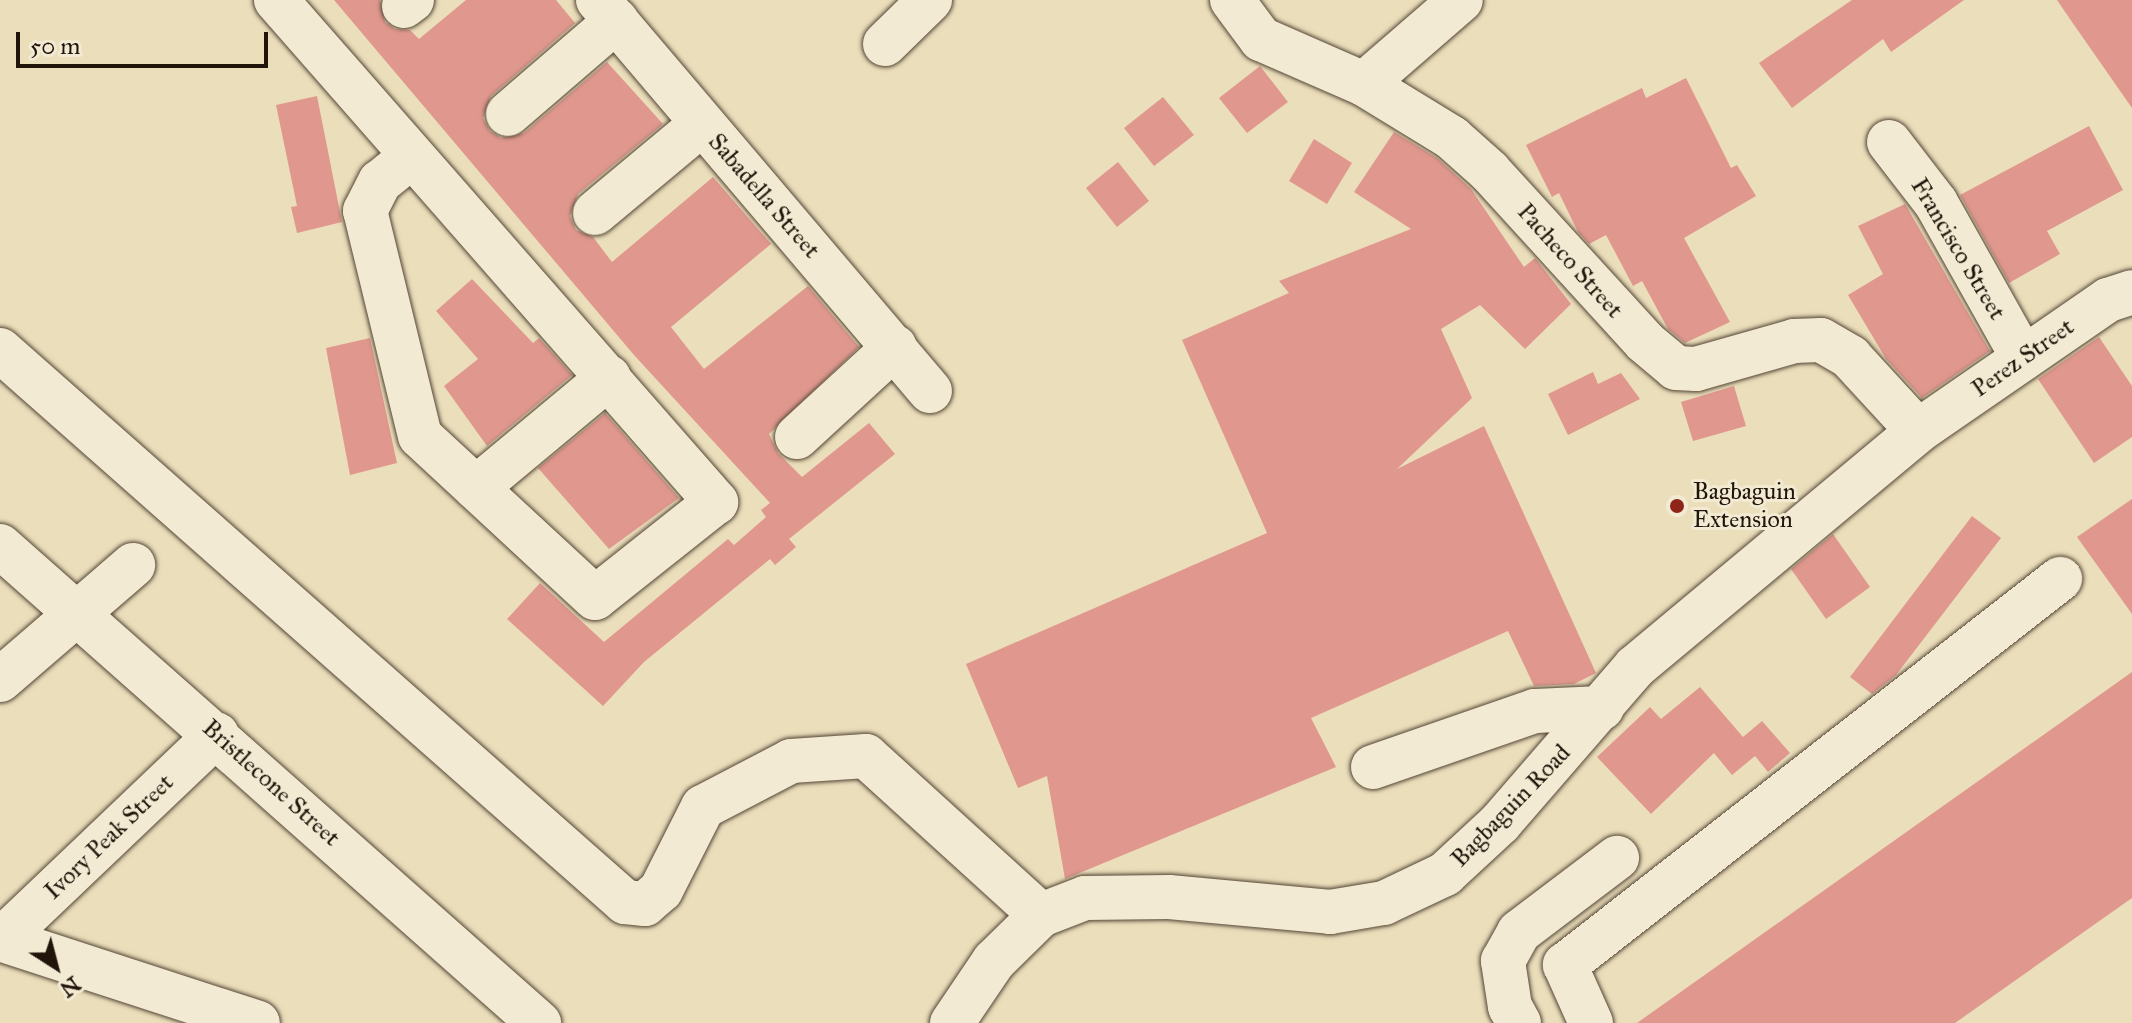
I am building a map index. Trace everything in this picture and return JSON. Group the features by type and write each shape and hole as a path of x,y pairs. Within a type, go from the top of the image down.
{"street":[{"path":"276,0 716,502 595,598 420,436 365,211 380,182 412,156"},
{"path":"885,44 930,0"},
{"name":"Pacheco Street","path":"1232,0 1261,39 1364,84 1412,109 1489,171 1645,342 1676,368 1696,369 1794,341 1821,340 1850,357 1918,431"},
{"path":"1364,84 1461,0"},
{"path":"508,114 607,11"},
{"name":"Sabadella Street","path":"607,11 930,391"},
{"path":"595,213 702,124"},
{"name":"Francisco Street","path":"1889,142 1936,203 2023,358"},
{"name":"Perez Street","path":"1918,431 2108,300 2132,292"},
{"path":"797,437 895,347"},
{"path":"0,350 625,902 645,904 661,890 703,807 791,761 866,756 1041,915"},
{"path":"476,488 609,377"},
{"name":"Bagbaguin Road","path":"952,1023 994,961 1041,915 1085,898 1169,897 1330,912 1384,903 1445,874 1500,823 1635,667 1918,431"},
{"name":"Bristlecone Street","path":"0,546 217,734 530,1020"},
{"path":"0,680 75,611 133,565"},
{"path":"1591,1023 1565,965 2060,579"},
{"path":"1373,767 1535,711 1602,708"},
{"name":"Ivory Peak Street","path":"0,940 217,734"},
{"path":"1519,1023 1510,1007 1503,961 1519,932 1617,858"},
{"path":"0,940 258,1023"}],"building":[{"path":"334,0 380,0 385,22 395,29 410,30 419,39 466,0 556,0 575,23 491,96 483,118 490,131 501,138 524,133 607,62 663,124 578,194 570,216 576,230 593,237 612,262 713,177 771,244 671,327 704,369 808,286 859,347 769,434 778,453 802,477 869,423 895,454 789,539 796,547 775,565 770,559 644,662 603,706 507,619 540,583 604,642 728,539 734,545 766,517 761,510 770,503 634,355"},
{"path":"1852,0 1964,0 1891,52 1883,39 1792,108 1759,63"},
{"path":"2057,0 2132,0 2132,108 2072,22"},
{"path":"1260,66 1288,102 1247,133 1219,98"},
{"path":"1686,78 1731,168 1737,165 1756,196 1684,238 1730,322 1685,343 1668,329 1642,281 1633,286 1606,235 1589,244 1578,232 1559,193 1552,197 1526,145 1642,88 1646,98"},
{"path":"317,96 342,222 297,233 291,207 297,206 276,105"},
{"path":"1163,97 1194,135 1154,166 1124,128"},
{"path":"2089,126 2123,190 2047,231 2060,254 2009,283 1960,195"},
{"path":"1394,132 1437,158 1471,189 1524,267 1535,258 1571,304 1525,349 1480,305 1441,329 1472,398 1397,469 1484,426 1596,673 1574,684 1534,686 1508,631 1311,718 1336,767 1065,879 1047,776 1018,788 966,664 1267,533 1182,340 1289,293 1279,281 1411,229 1354,192"},
{"path":"1314,139 1352,163 1327,204 1289,181"},
{"path":"1118,162 1149,201 1117,227 1086,188"},
{"path":"1905,204 1990,351 1922,398 1886,359 1848,295 1883,274 1858,226"},
{"path":"472,279 533,343 539,338 572,375 487,446 444,386 478,359 436,311"},
{"path":"2099,337 2132,386 2132,437 2094,463 2038,379"},
{"path":"370,338 397,463 350,475 326,348"},
{"path":"1593,372 1598,384 1621,373 1640,399 1568,435 1548,394"},
{"path":"1734,386 1746,426 1693,441 1681,402"},
{"path":"605,413 679,498 609,549 538,468"},
{"path":"2132,499 2132,614 2077,537"},
{"path":"1972,516 2001,538 1896,675 1872,694 1850,677"},
{"path":"1833,534 1870,587 1826,619 1791,569"},
{"path":"2132,672 2132,898 1955,1023 1637,1023"},
{"path":"1700,687 1743,737 1762,721 1790,753 1768,772 1755,756 1732,775 1714,753 1651,814 1597,757 1650,707 1661,719"}],"place":[{"name":"Bagbaguin Extension","path":"1677,506"}]}
